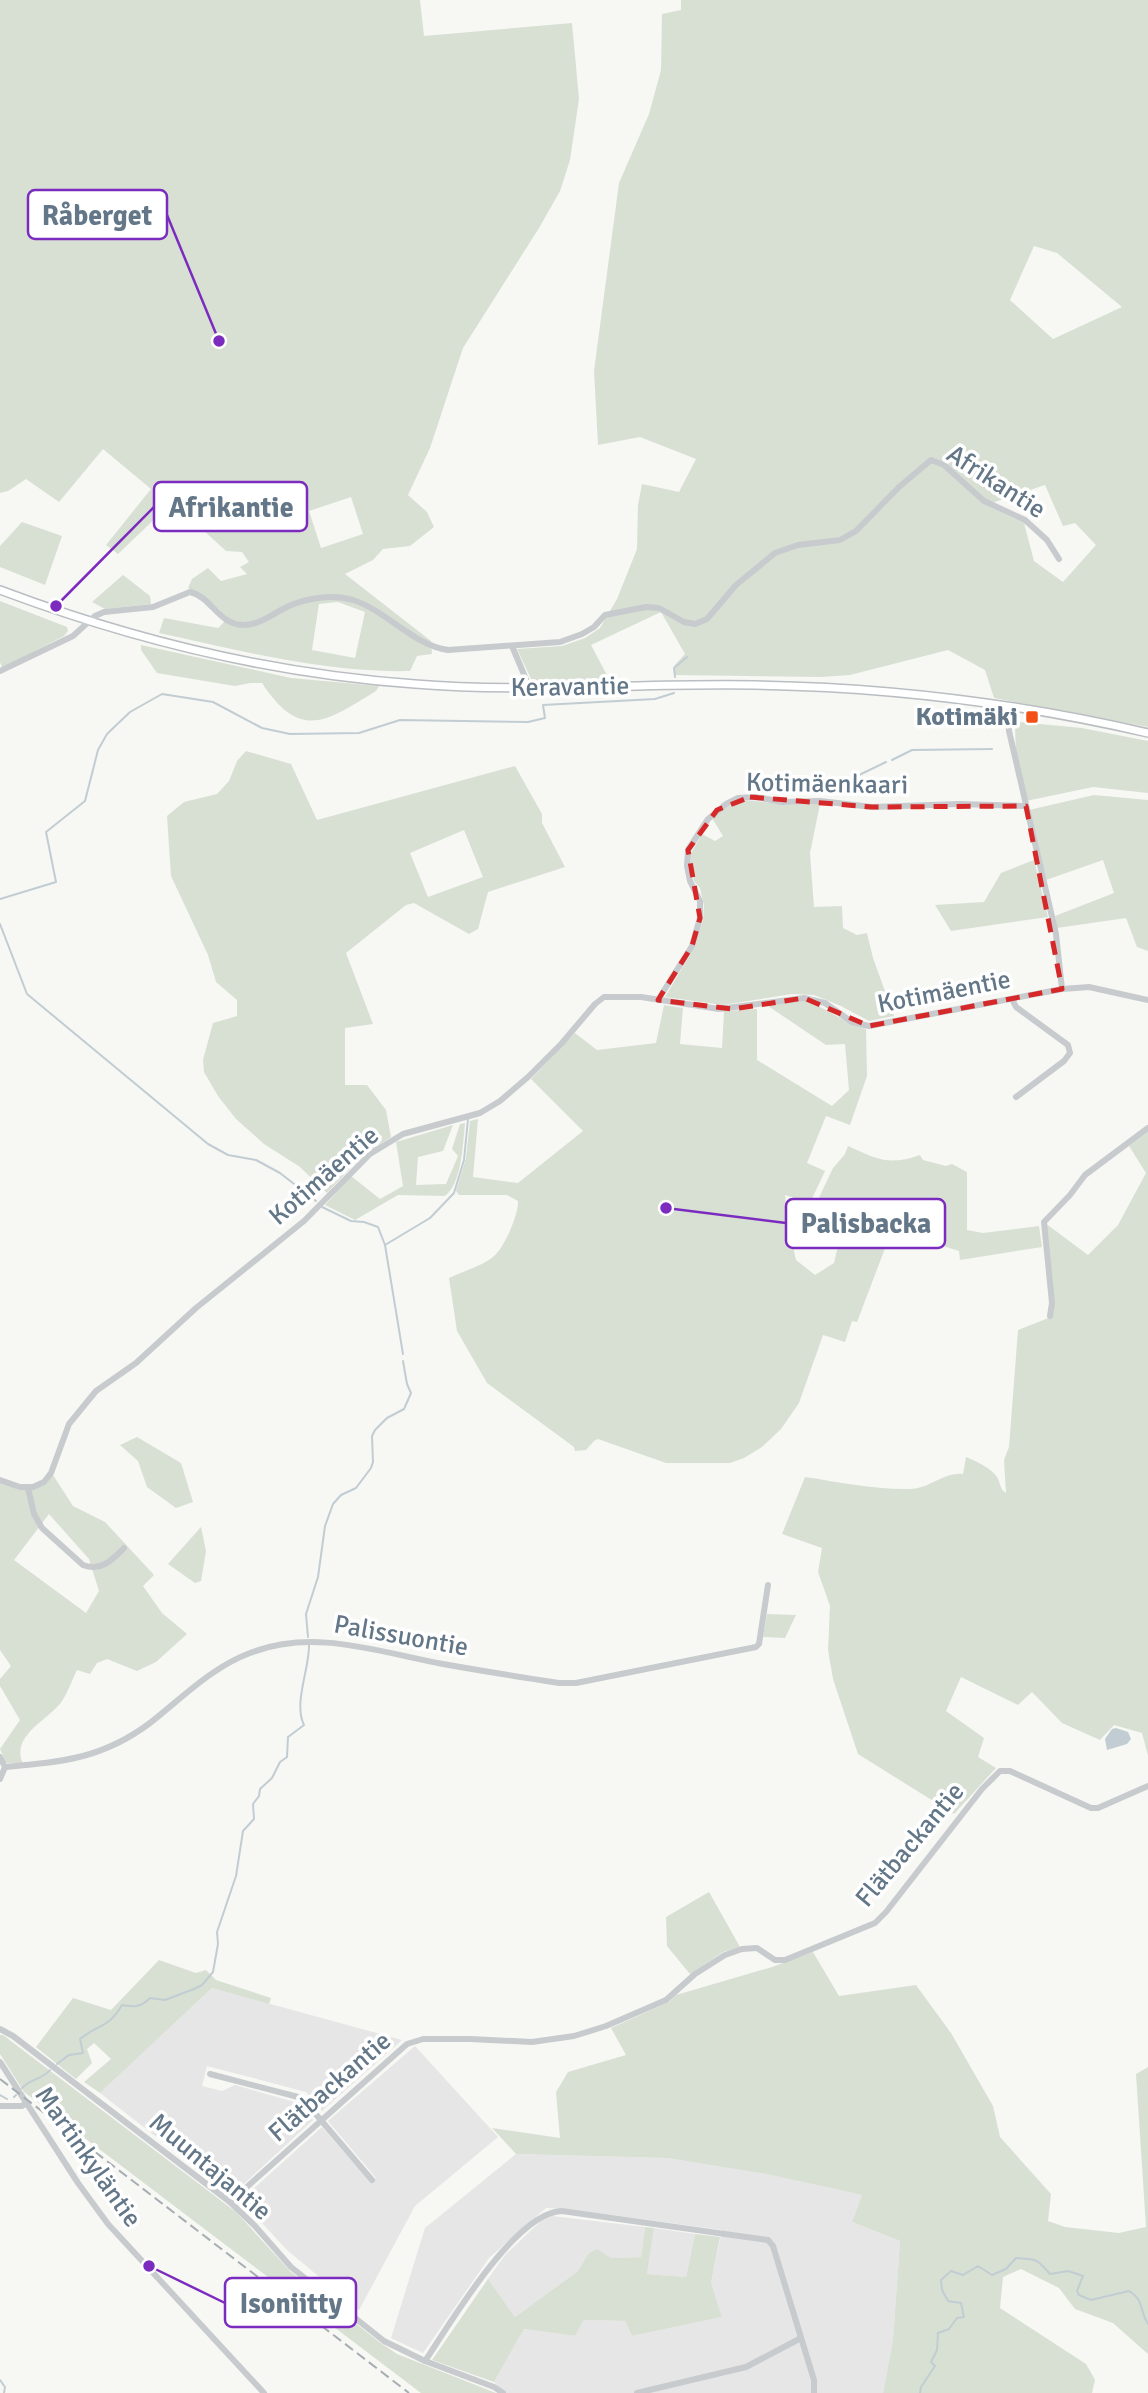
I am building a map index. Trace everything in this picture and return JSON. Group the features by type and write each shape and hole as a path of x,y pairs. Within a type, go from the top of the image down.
{"main road":[{"name":"Keravantie","path":"0,590 90,622 176,645 295,670 414,684 527,689 697,685 796,686 892,693 1008,706 1148,733"}],"street":[{"name":"Afrikantie","path":"90,622 104,612 153,607 186,593 194,593 202,597 226,620 245,625 297,603 319,598 351,599 375,610 424,642 440,649 560,642 594,627 605,615 646,607 659,608 684,622 695,624 707,619 736,585 775,553 797,545 840,540 856,531 899,486 930,460 944,465 984,501 1025,520 1047,540 1059,559"},
{"path":"0,671 73,636 90,622"},
{"path":"512,646 528,684 527,689"},
{"path":"1008,706 1009,731 1056,934 1062,989"},
{"name":"Kotimäenkaari","path":"658,1000 692,946 700,918 700,901 690,881 687,866 688,850 708,819 726,804 738,798 750,797 782,802 820,801 872,807 960,804 1026,806"},
{"name":"Kotimäentie","path":"28,1488 47,1479 69,1424 90,1397 136,1363 196,1308 304,1221 370,1154 403,1134 470,1117 500,1101 562,1043 604,997 632,997 733,1009 804,998 825,1003 852,1022 869,1026 1062,989 1089,988 1148,1000"},
{"path":"1013,999 1016,1007 1068,1045 1070,1053 1064,1061 1016,1097"},
{"path":"1050,1315 1052,1303 1044,1222 1085,1175 1148,1129"},
{"path":"0,1480 20,1488 28,1488 34,1514 42,1528 83,1565 92,1569 101,1567 124,1548"},
{"name":"Palissuontie","path":"5,1767 47,1765 92,1754 147,1725 224,1665 251,1652 290,1642 330,1641 446,1665 559,1683 576,1683 756,1647 759,1644 768,1585"},
{"path":"0,1757 5,1767 0,1779"},
{"name":"Flätbackantie","path":"230,2202 402,2048 415,2041 470,2039 532,2042 574,2036 658,2004 671,1997 695,1974 732,1952 757,1948 775,1960 785,1961 875,1923 886,1913 982,1789 1002,1770 1010,1771 1091,1808 1098,1808 1148,1786"},
{"name":"Muuntajantie","path":"0,2029 13,2036 230,2202 305,2280 383,2341 503,2393"},
{"name":"Martinkyläntie","path":"0,2062 78,2183 108,2224 264,2393"},
{"path":"210,2074 302,2098 372,2180"},
{"path":"0,2106 26,2104"},
{"path":"425,2361 501,2252 546,2213 562,2211 770,2242 814,2380 814,2393"},
{"path":"637,2393 746,2367 801,2337"}],"highlighted area":[{"path":"750,797 872,807 1026,806 1062,989 869,1026 804,998 733,1009 658,1000 692,946 700,918 688,850 717,810"}],"shaded area":[{"path":"0,0 420,0 424,36 572,23 579,99 570,160 560,191 539,228 463,348 430,448 408,495 427,512 434,527 410,546 383,549 373,560 345,574 431,641 432,654 417,656 410,671 378,671 284,660 159,633 164,618 218,628 227,619 201,595 188,588 192,579 208,568 221,581 247,574 240,567 249,562 242,552 226,551 181,510 168,487 156,496 163,511 118,554 106,545 151,489 103,449 59,502 26,479 0,493","holes":["351,497 363,534 321,548 309,511","338,602 365,612 355,658 312,650 319,604"]},
{"path":"681,0 1148,0 1148,727 994,698 985,670 948,650 850,675 674,675 674,666 685,654 661,612 591,645 609,679 533,683 517,649 562,646 585,638 600,628 617,599 637,549 638,505 642,484 679,492 696,459 640,437 598,445 594,371 619,183 649,114 661,70 662,14 681,10","holes":["1034,246 1057,253 1122,307 1053,339 1010,300","1045,485 1063,526 1075,523 1096,545 1063,582 1034,561 1024,523 986,505"]},
{"path":"22,522 62,536 45,585 0,567 0,546"},
{"path":"123,575 150,596 151,604 105,609 92,602"},
{"path":"0,601 67,627 68,631 64,636 2,668"},
{"path":"141,645 291,678 379,686 376,691 358,702 328,717 302,719 289,713 262,683 235,686 157,673 141,650"},
{"path":"1019,722 1082,728 1148,741 1148,793 1093,787 1026,801 1016,755 1015,726"},
{"path":"246,751 291,764 317,820 515,766 542,814 542,823 565,867 488,892 478,929 469,934 414,903 406,905 346,953 373,1024 345,1028 345,1085 367,1085 386,1110 391,1137 360,1158 327,1193 300,1167 264,1144 236,1119 204,1072 203,1060 213,1023 237,1016 237,1000 216,982 208,955 171,876 167,816 184,802 217,794 229,781 237,761","holes":["464,830 483,877 428,897 410,853"]},
{"path":"1094,795 1148,800 1148,951 1137,947 1126,918 1057,928 1055,916 1114,893 1103,860 1046,880 1029,810"},
{"path":"739,801 788,805 820,804 810,853 814,907 842,906 843,928 857,935 867,933 894,1016 869,1021 814,995 792,994 723,1005 665,997 694,948 703,920 704,906 700,888 694,881 689,857 702,834 715,841 723,836 712,818"},
{"path":"1034,860 1048,917 951,931 935,905 984,902 1001,873"},
{"path":"806,1001 866,1029 867,1076 850,1125 826,1116 807,1163 825,1171 810,1203 785,1195 796,1260 815,1275 834,1263 842,1229 838,1212 816,1204 833,1168 848,1146 883,1160 900,1160 920,1155 923,1160 946,1166 952,1164 967,1172 967,1230 983,1233 1039,1226 1042,1247 960,1260 959,1251 892,1230 857,1322 852,1321 845,1342 823,1335 799,1403 781,1429 762,1447 730,1463 666,1463 598,1439 586,1450 575,1451 574,1447 487,1383 457,1331 449,1278 479,1266 498,1252 518,1207 518,1201 507,1195 459,1195 456,1191 466,1158 470,1121 478,1119 473,1177 518,1183 583,1131 531,1079 575,1033 597,1050 656,1043 664,1005 683,1008 680,1044 722,1048 724,1011 757,1009 757,1060 832,1106 849,1090 845,1044 826,1045 768,1006 780,1002"},
{"path":"465,1123 458,1172 451,1190 445,1196 398,1195 355,1220 325,1205 351,1176 380,1199 403,1186 396,1142 453,1125 443,1151 418,1157 416,1185 446,1184 458,1156 452,1149 460,1124"},
{"path":"1148,1132 1148,1756 1142,1733 1114,1725 1100,1740 1062,1723 1032,1692 1018,1705 961,1677 946,1711 984,1738 978,1757 996,1768 954,1814 858,1754 833,1679 828,1650 830,1606 818,1572 822,1548 782,1534 805,1477 871,1487 917,1488 949,1476 963,1474 966,1457 991,1471 1006,1493 1004,1460 1009,1447 1018,1330 1051,1317 1045,1223 1088,1255 1118,1225 1146,1173 1129,1146"},
{"path":"137,1437 181,1463 193,1502 176,1508 147,1487 138,1461 120,1445"},
{"path":"53,1475 73,1506 105,1522 154,1575 143,1586 162,1613 187,1634 156,1662 137,1671 107,1659 97,1663 90,1674 77,1670 62,1701 26,1737 20,1754 23,1764 6,1763 0,1749 20,1720 0,1686 0,1679 11,1666 0,1650 0,1482 29,1489 47,1482","holes":["49,1514 89,1559 99,1591 86,1613 14,1560"]},
{"path":"201,1527 206,1551 201,1581 195,1583 168,1564"},
{"path":"767,1614 796,1615 785,1638 763,1637"},
{"path":"1112,1729 1128,1732 1131,1739 1127,1744 1107,1750 1105,1739"},
{"path":"709,1892 740,1947 723,1952 690,1974 667,1946 666,1917"},
{"path":"813,1952 839,1996 916,1985 951,2033 993,2106 1000,2137 1051,2194 1048,2221 1065,2227 1119,2233 1146,2227 1136,2074 1148,2067 1148,2354 1113,2323 1075,2309 1059,2288 1021,2269 1003,2277 1000,2308 1086,2364 1095,2380 1092,2393 883,2393 893,2340 900,2241 852,2222 862,2195 766,2174 667,2158 516,2154 492,2128 560,2138 556,2092 568,2072 626,2055 611,2028 669,2002 676,1995"},
{"path":"159,1960 196,1973 206,1970 216,1980 271,1998 269,2004 212,1988 100,2093 84,2082 111,2059 94,2043 87,2049 92,2063 76,2079 36,2047 73,1998 111,2010"},
{"path":"212,1988 402,2040 322,2111 306,2092 207,2066 202,2086 222,2091 235,2085 298,2103 313,2120 234,2193 227,2192 100,2093"},
{"path":"0,2035 236,2212 290,2271 378,2341 397,2354 496,2393 421,2393 24,2092 0,2054"},
{"path":"415,2046 498,2137 415,2206 359,2310 287,2250 241,2200 322,2127 371,2183 376,2178 328,2121"},
{"path":"516,2154 667,2158 766,2174 862,2195 852,2222 900,2241 893,2340 883,2393 504,2393 494,2382 524,2329 575,2336 584,2320 625,2321 632,2336 722,2317 711,2283 722,2230 569,2209 546,2208 489,2258 423,2353 391,2338 425,2228"},
{"path":"552,2216 645,2227 641,2257 611,2258 588,2254 578,2271 515,2317 488,2279 505,2255 541,2221"},
{"path":"645,2227 654,2228 647,2274 686,2277 695,2234 720,2237 711,2283 722,2317 632,2336 625,2321 584,2320 575,2336 524,2329 494,2382 432,2360 488,2279 515,2317 578,2271 588,2254 597,2249 611,2258 641,2257"},
{"path":"654,2228 695,2234 686,2277 647,2274"}],"waterway":[{"path":"675,677 674,668 687,657"},
{"path":"0,899 56,882 46,832 85,801 98,750 107,734 130,712 162,694 213,702 262,728 290,734 359,733 400,720 528,722 545,718 543,705 655,699 674,693"},
{"path":"892,760 912,750 992,749"},
{"path":"857,776 886,762"},
{"path":"0,924 27,994 208,1144 228,1155 256,1160 280,1173 316,1201"},
{"path":"385,1245 430,1218 454,1193 464,1160 468,1119"},
{"path":"322,1207 351,1221 378,1227 385,1245 403,1354"},
{"path":"308,1637 306,1614 318,1577 325,1526 333,1504 341,1495 356,1488 371,1468 372,1436 375,1430 387,1418 404,1409 411,1393 403,1361"},
{"path":"57,2064 69,2055 83,2053 80,2039 107,2022 122,2005 137,2006 150,1998 165,2000 202,1985 213,1972 218,1944 217,1932 236,1876 243,1831 254,1819 253,1804 260,1789 272,1778 280,1762 287,1757 288,1737 304,1725 300,1706 309,1644"},
{"path":"22,2088 50,2070"},
{"path":"0,2095 7,2099"},
{"path":"920,2393 935,2366 931,2362 937,2350 938,2333 949,2329 957,2318 964,2317 961,2303 948,2301 942,2290 941,2280 951,2271 963,2275 978,2266 992,2275 1006,2269 1016,2258 1033,2260 1039,2262 1050,2274 1068,2271 1083,2276 1077,2291 1079,2295 1091,2300 1129,2291 1140,2302 1148,2324"},
{"path":"0,2380 5,2387 4,2393"}],"railway":[{"path":"0,2079 409,2393"}],"place":[{"name":"Råberget","path":"219,341"},
{"name":"Afrikantie","path":"56,606"},
{"name":"Kotimäki","path":"1032,717"},
{"name":"Palisbacka","path":"666,1208"},
{"name":"Isoniitty","path":"149,2266"}]}
